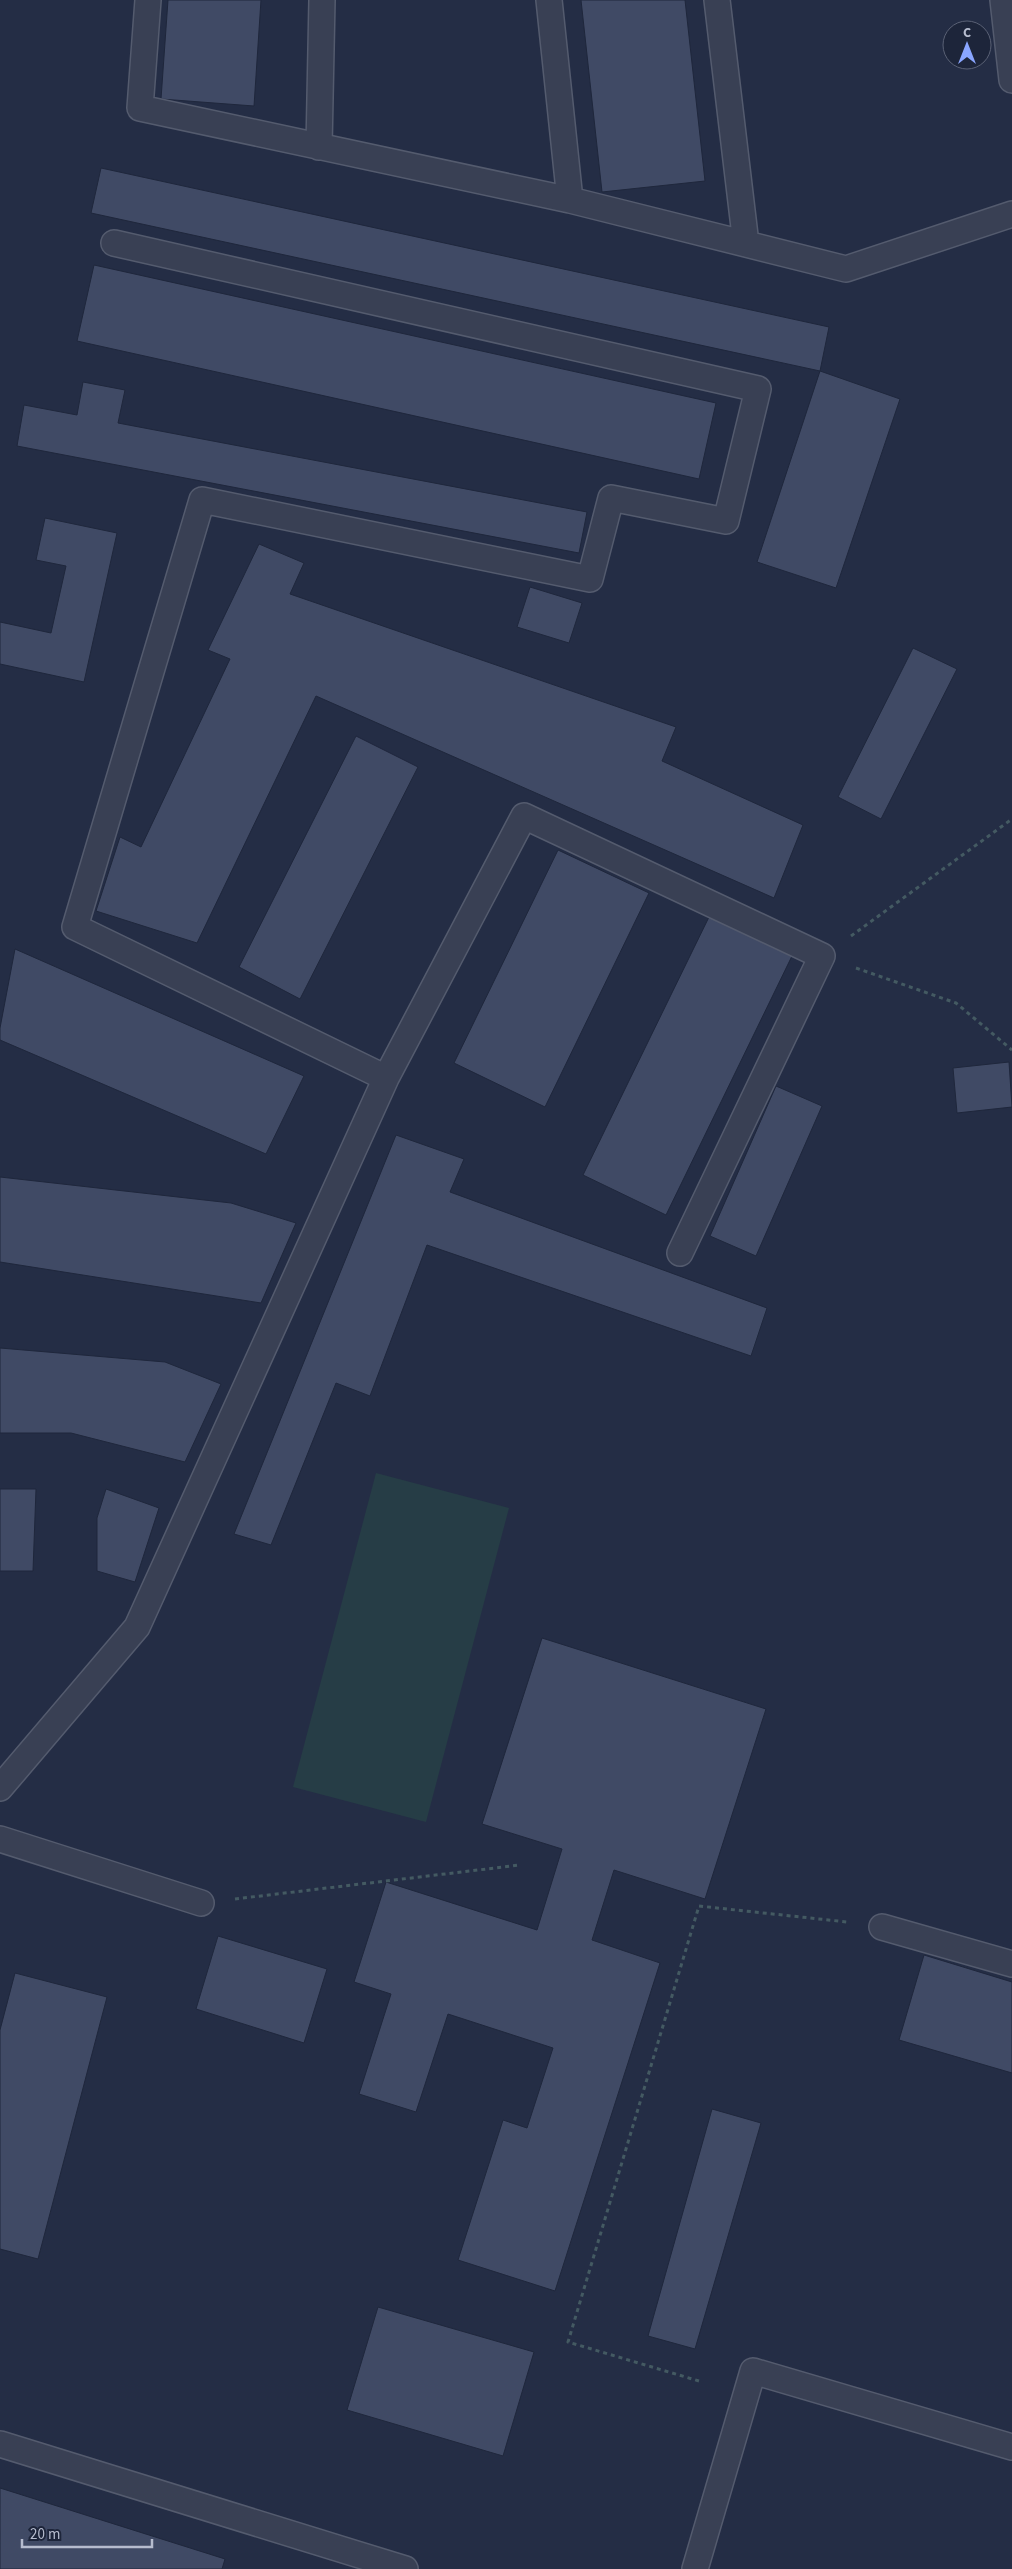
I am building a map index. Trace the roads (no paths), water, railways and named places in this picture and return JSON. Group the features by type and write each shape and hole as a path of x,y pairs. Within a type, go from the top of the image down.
{"lane":[{"path":"148,0 140,108 570,200 846,270 1012,214"},
{"path":"318,147 322,0"},
{"path":"549,0 570,200"},
{"path":"717,0 746,244"},
{"path":"1003,0 1012,80"},
{"path":"114,243 758,389 726,521 611,498 590,579 202,500 75,927 386,1078"},
{"path":"0,1788 137,1627 386,1078 524,816 822,956 680,1253"},
{"path":"0,1839 202,1903"},
{"path":"882,1927 1012,1964"},
{"path":"695,2569 753,2371 1012,2447"},
{"path":"0,2444 404,2569"}]}
